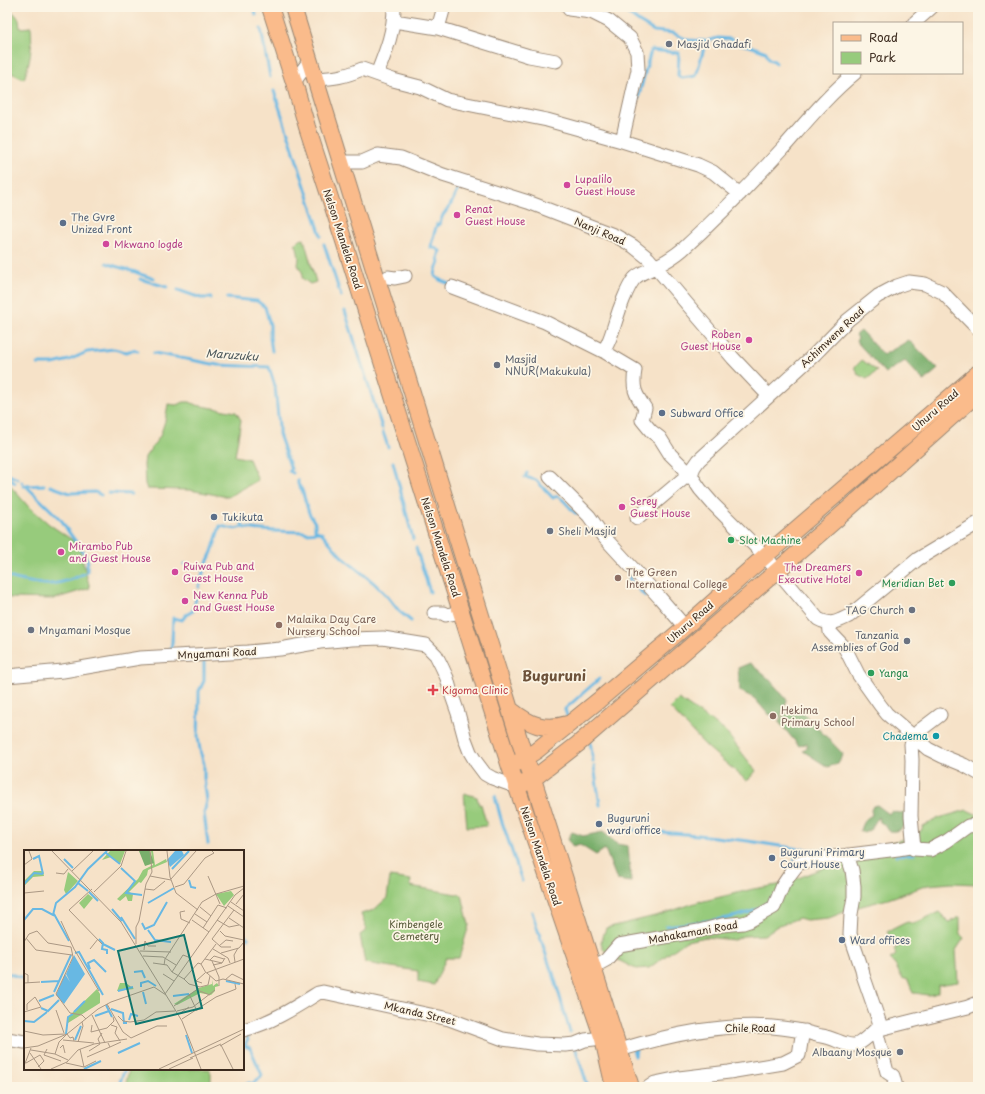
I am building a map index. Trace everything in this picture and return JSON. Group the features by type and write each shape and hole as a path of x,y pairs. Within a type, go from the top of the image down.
{"main road":[{"name":"Nelson Mandela Road","path":"270,7 510,767 612,1042 632,1087"},
{"name":"Nelson Mandela Road","path":"293,7 525,758 593,967 612,1042 614,1087"},
{"name":"Uhuru Road","path":"510,767 525,758 570,724 685,627 765,556 978,373"},
{"name":"Uhuru Road","path":"517,787 533,779 578,744 778,571 978,393"},
{"path":"511,710 522,720 542,726 559,727 570,724"}],"street":[{"path":"376,74 388,44 394,21 394,7"},
{"path":"438,28 444,7"},
{"path":"915,22 932,7"},
{"path":"569,9 591,12 609,21 630,38 637,52 638,70 622,141"},
{"path":"394,21 438,28 529,56 556,61"},
{"path":"294,82 310,60"},
{"path":"316,79 333,78 350,74 362,69 393,80 420,87 447,100 547,120 622,141 698,166 713,172 740,194"},
{"path":"603,351 613,329 622,302 636,276 656,267 681,251 740,194 810,117 843,82 853,74"},
{"name":"Nanji Road","path":"341,162 362,162 378,155 401,158 528,202 616,236 633,246 648,258 656,267"},
{"path":"656,267 733,358 769,396"},
{"path":"388,278 405,276"},
{"name":"Achimwene Road","path":"691,476 694,467 699,460 814,354 848,320 878,296 897,286 909,282 925,284 942,292 978,329"},
{"path":"452,287 545,322 603,351 635,370 632,382 637,398 645,408 642,420 651,431 660,438 670,454 691,476 713,504 765,556 818,619 829,623 838,622 849,616 918,559 978,523"},
{"path":"637,518 691,476"},
{"path":"550,477 589,516 603,536 685,627"},
{"path":"434,613 443,613 446,615 461,612"},
{"path":"829,623 830,632 845,648 858,674 887,714 894,718 915,739 928,749 978,773"},
{"name":"Mnyamani Road","path":"7,676 63,671 140,658 256,652 320,642 358,638 383,638 426,645 436,655 447,678 470,752 485,774 492,778 497,778"},
{"path":"915,846 911,816 911,744 922,728 940,715"},
{"path":"510,767 497,778 517,787"},
{"name":"Mahakamani Road","path":"593,967 606,960 619,945 698,931 722,925 744,923 774,907 783,885 798,864 809,860 915,846 914,848 930,850 947,841 968,826 978,825"},
{"path":"847,855 852,870 854,886 850,934 880,1024 876,1030 887,1072 893,1076 896,1087"},
{"name":"Mkanda Street","path":"244,1030 273,1020 318,993 323,992 449,1019 504,1039 537,1044 565,1045 575,1044 585,1040 612,1042"},
{"name":"Chile Road","path":"612,1042 632,1046 698,1030 727,1027 769,1026 805,1031 834,1039 848,1045 857,1045 876,1030 978,1003"},
{"path":"649,1087 655,1083 679,1078 783,1063 799,1055 802,1036 805,1031"},
{"path":"7,1039 24,1042"}],"green space":[{"path":"7,12 14,13 19,19 20,28 31,27 32,40 28,66 24,79 7,71"},
{"path":"304,239 316,282 310,284 302,278 303,274 298,265 299,258 295,244 299,240"},
{"path":"861,331 883,355 909,340 938,369 924,381 905,361 885,373 856,341 858,338 856,335"},
{"path":"862,360 877,371 867,379 857,374 858,372 854,368"},
{"path":"184,402 236,412 241,420 235,456 249,459 258,480 228,497 190,490 147,489 145,484 145,457 160,436 165,421 168,404 176,405"},
{"path":"7,482 27,505 49,524 78,544 90,588 54,599 7,597"},
{"path":"750,663 769,679 787,700 781,717 768,714 754,698 740,691 738,668"},
{"path":"679,699 725,731 756,771 747,781 706,746 670,708"},
{"path":"791,710 804,714 843,754 838,763 828,767 803,751 807,748 807,743 799,746 778,721"},
{"path":"464,793 477,797 479,805 481,804 487,826 467,827"},
{"path":"877,805 889,814 891,811 899,813 906,812 906,824 898,830 889,831 885,825 880,822 878,817 871,829 864,833 860,831 864,821 872,815 871,810 873,806"},
{"path":"967,810 978,815 978,884 951,883 928,885 888,899 854,908 829,918 806,920 799,918 779,925 764,935 743,936 734,940 706,937 686,941 649,968 636,969 610,956 603,949 601,942 606,928 659,915 701,901 700,902 753,889 784,884 874,846 909,838 921,831 923,826 939,818"},
{"path":"572,832 583,836 603,832 617,844 628,846 631,882 617,880 605,849 596,855 580,845 573,847 568,839"},
{"name":"Kimbengele Cemetery","path":"390,877 411,880 410,886 462,895 469,925 459,958 446,958 434,985 418,982 418,971 365,963 360,935 367,930 361,914 374,910 387,898"},
{"path":"939,912 949,922 960,917 960,934 964,938 956,950 958,982 938,985 938,992 932,995 913,993 908,980 902,978 894,963 890,959 896,955 894,949 897,948 887,932 905,923 908,922 913,924"},
{"path":"129,1070 210,1070 211,1073 211,1087 125,1087"}],"waterway":[{"path":"254,7 256,15"},
{"path":"619,7 654,31 673,33 688,40 706,41 718,38 731,39 735,43 750,46 766,52 769,59 776,63"},
{"path":"261,29 270,77"},
{"path":"638,99 651,50 679,53 678,76 682,78 696,76 706,41"},
{"path":"274,91 286,128"},
{"path":"287,130 321,236"},
{"path":"450,284 435,276 440,251 435,248 431,248 437,224 439,225 443,215 450,206 459,189"},
{"path":"324,244 341,296"},
{"path":"107,263 154,278"},
{"path":"140,279 167,287"},
{"path":"178,290 201,298 211,298"},
{"path":"227,298 257,301 265,307 270,325 272,351"},
{"path":"345,311 382,428"},
{"path":"38,364 53,364 69,360 87,352 114,349 126,352 133,350 138,351"},
{"name":"Maruzuku","path":"154,353 218,365 269,367 275,386 279,434 291,469 289,471 293,473"},
{"path":"383,432 388,447"},
{"path":"393,462 413,539"},
{"path":"527,473 525,477 536,480 553,498 557,496 563,500 575,513 579,513"},
{"path":"7,474 18,479"},
{"path":"7,477 15,483"},
{"path":"298,480 298,484 302,490 309,513 315,523 315,530 319,532"},
{"path":"23,486 44,485"},
{"path":"26,486 62,521 84,553 88,562"},
{"path":"50,486 70,493 95,492 101,495"},
{"path":"108,493 131,494"},
{"path":"242,527 243,516"},
{"path":"199,587 220,526 234,529 242,527 265,531 306,533 321,532 341,556 374,583 399,611 411,621"},
{"path":"416,548 430,592"},
{"path":"7,576 35,583 55,583 74,578 87,572 87,564"},
{"path":"184,564 204,569"},
{"path":"632,572 629,580 645,596"},
{"path":"169,652 172,643 173,618 182,620 186,615 193,611 197,594"},
{"path":"204,657 204,681 199,691 198,737 204,764 207,801 204,813 208,844"},
{"path":"567,716 565,709 599,679"},
{"path":"590,741 593,761"},
{"path":"594,766 600,805"},
{"path":"495,796 501,819 522,881"},
{"path":"621,829 698,835 799,849 834,851"},
{"path":"794,861 799,849"},
{"path":"896,855 914,854"},
{"path":"666,926 723,919 739,915 753,911 764,905 772,898"},
{"path":"532,912 553,973 570,1032"},
{"path":"244,935 248,938"},
{"path":"7,973 24,979"},
{"path":"241,1087 249,1083 252,1084 262,1075 250,1048 245,1046 248,1040 246,1032"},
{"path":"575,1047 588,1087"},
{"path":"633,1049 635,1056 636,1049"},
{"path":"118,1087 125,1070"}],"place":[{"name":"Masjid Ghadafi","path":"669,44"},
{"name":"Lupalilo Guest House","path":"567,185"},
{"name":"Renat Guest House","path":"457,215"},
{"name":"The Gvre Unized Front","path":"63,223"},
{"name":"Mkwano logde","path":"106,244"},
{"name":"Roben Guest House","path":"749,340"},
{"name":"Masjid NNUR(Makukula)","path":"497,365"},
{"name":"Subward Office","path":"662,413"},
{"name":"Serey Guest House","path":"622,507"},
{"name":"Tukikuta","path":"214,517"},
{"name":"Sheli Masjid","path":"550,531"},
{"name":"Slot Machine","path":"731,540"},
{"name":"Mirambo Pub and Guest House","path":"61,552"},
{"name":"Ruiwa Pub and Guest House","path":"175,572"},
{"name":"The Dreamers Executive Hotel","path":"859,573"},
{"name":"The Green International College","path":"618,578"},
{"name":"Meridian Bet","path":"952,583"},
{"name":"New Kenna Pub and Guest House","path":"185,601"},
{"name":"TAG Church","path":"912,610"},
{"name":"Malaika Day Care Nursery School","path":"279,625"},
{"name":"Mnyamani Mosque","path":"31,630"},
{"name":"Tanzania Assemblies of God","path":"907,641"},
{"name":"Yanga","path":"871,673"},
{"name":"Kigoma Clinic","path":"433,690"},
{"name":"Hekima Primary School","path":"773,716"},
{"name":"Chadema","path":"936,736"},
{"name":"Buguruni ward office","path":"599,824"},
{"name":"Buguruni Primary Court House","path":"772,858"},
{"name":"Ward offices","path":"842,940"},
{"name":"Albaany Mosque","path":"900,1052"}],"district":[{"name":"Buguruni","path":"554,676"}]}
